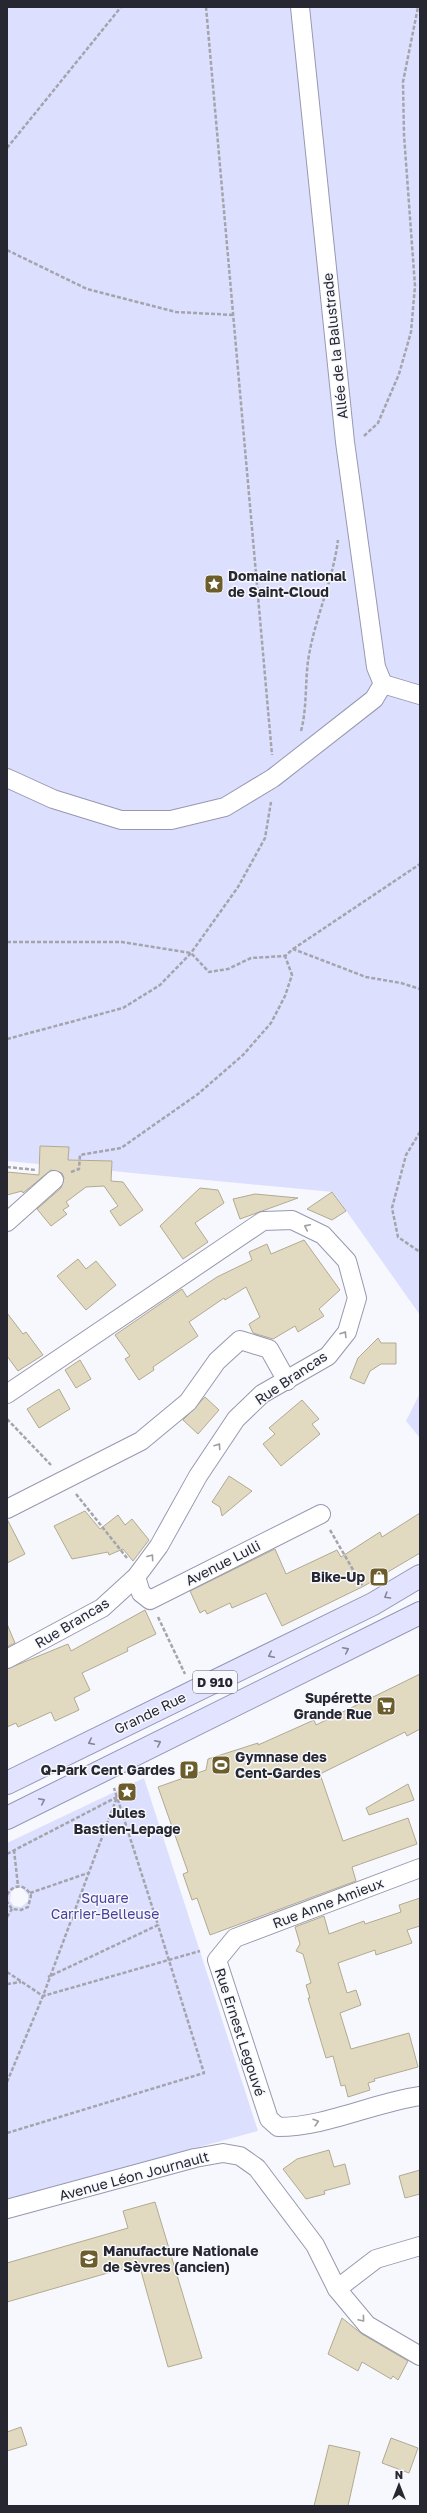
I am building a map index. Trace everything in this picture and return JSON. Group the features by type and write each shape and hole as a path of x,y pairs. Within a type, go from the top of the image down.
{"main road":[{"name":"Grande Rue","path":"7,1783 373,1604 420,1576"},
{"name":"D 910","path":"7,1818 420,1614"}],"street":[{"name":"Allée de la Balustrade","path":"300,7 345,442 376,667 383,684"},
{"path":"7,778 53,799 121,820 171,820 225,807 274,778 374,699 383,684 417,695"},
{"path":"7,1222 54,1180"},
{"name":"Rue Brancas","path":"7,1394 263,1221 292,1220 323,1235 347,1261 357,1298 347,1332 328,1356 287,1381 262,1394 236,1419 198,1476 159,1546 136,1577 102,1608 7,1660"},
{"path":"7,1509 141,1441 188,1402 217,1361 240,1340 269,1349 287,1381"},
{"name":"Avenue Lulli","path":"150,1600 321,1514"},
{"path":"136,1577 141,1593 150,1600"},
{"name":"Rue Anne Amieux","path":"235,1938 420,1868"},
{"name":"Rue Ernest Legouvé","path":"235,1938 217,1960 269,2119 278,2127 299,2127 397,2099 420,2096"},
{"name":"Avenue Léon Journault","path":"7,2209 196,2158 223,2153 240,2156 257,2168 315,2245 337,2289 367,2325 420,2356"},
{"path":"337,2289 376,2259 420,2246"}],"path":[{"path":"7,148 121,7"},
{"path":"7,1040 123,1008 160,985 191,953 238,887 265,838 274,778 206,7"},
{"path":"345,442 364,436 378,423 399,374 411,332 415,286 404,135 402,82 418,7"},
{"path":"7,250 87,289 176,312 234,315"},
{"path":"300,732 304,718 308,661 334,564 338,534"},
{"path":"7,942 122,942 191,953 209,972 228,970 251,958 285,956 293,949 420,864"},
{"path":"293,949 366,976 420,989"},
{"path":"79,1169 80,1155 121,1148 198,1094 243,1055 271,1023 285,996 292,975 285,956"},
{"path":"420,1132 406,1155 392,1208 398,1238 420,1252"},
{"path":"7,1167 42,1172 54,1180"},
{"path":"321,1514 373,1604"},
{"path":"150,1600 194,1692"},
{"path":"7,2133 204,2073 170,1960 108,1768"},
{"path":"7,1854 117,1798"},
{"path":"7,2082 43,1996 48,1977 117,1798"},
{"path":"14,1850 18,1886"},
{"path":"30,1893 88,1873"},
{"path":"7,1894 12,1888 18,1886 24,1887 30,1893 31,1900 28,1906 21,1910 12,1908 7,1902"},
{"path":"7,1918 12,1908"},
{"path":"48,1977 158,1925"},
{"path":"7,1972 43,1996 202,1950"},
{"path":"7,1984 21,1982"}],"green space":[{"name":"Domaine national de Saint-Cloud","path":"7,7 420,7 420,1315 333,1192 7,1161"},
{"path":"420,1393 420,1438 406,1421"},
{"name":"Square Carrier-Belleuse","path":"144,1778 258,2131 7,2199 7,1843","holes":["16,1888 22,1888 28,1895 28,1901 21,1907 14,1906 10,1901 11,1892"]}],"building":[{"path":"40,1146 69,1147 68,1160 112,1161 111,1181 123,1182 143,1210 120,1226 110,1211 118,1206 104,1186 86,1187 66,1202 69,1206 63,1210 67,1214 51,1226 37,1209 61,1188 64,1178 62,1173 51,1170 23,1193 22,1191 7,1195 7,1172 39,1175"},
{"path":"200,1188 218,1190 224,1203 195,1223 208,1242 183,1259 160,1226"},
{"path":"332,1192 346,1211 332,1220 307,1209"},
{"path":"255,1194 298,1198 240,1219 233,1199"},
{"path":"304,1240 340,1290 319,1309 324,1316 298,1332 295,1326 273,1339 253,1333 249,1324 260,1317 246,1287 225,1300 224,1298 189,1322 198,1336 153,1367 154,1370 139,1380 125,1359 130,1356 115,1335 182,1289 187,1297 217,1277 252,1260 249,1252 267,1244 271,1254"},
{"path":"78,1259 86,1269 96,1261 116,1285 86,1310 57,1276"},
{"path":"7,1313 23,1334 26,1332 43,1355 18,1371 7,1356"},
{"path":"378,1338 381,1343 396,1343 396,1364 381,1364 370,1371 364,1384 350,1378 358,1358"},
{"path":"80,1360 91,1379 76,1388 65,1370"},
{"path":"59,1389 70,1409 39,1428 27,1409"},
{"path":"205,1397 219,1410 198,1434 183,1420"},
{"path":"302,1400 319,1419 312,1424 320,1434 281,1466 263,1444 275,1434 269,1428"},
{"path":"229,1476 252,1491 222,1516 220,1507 212,1502"},
{"path":"85,1511 100,1529 118,1515 125,1525 132,1519 149,1540 133,1561 123,1549 109,1555 108,1552 72,1559 54,1526"},
{"path":"420,1513 420,1553 364,1586 282,1626 266,1593 232,1608 230,1603 207,1614 205,1610 200,1613 190,1591 275,1549 286,1574 337,1550 341,1557 380,1532 382,1537"},
{"path":"7,1519 25,1554 7,1563"},
{"path":"145,1610 156,1634 127,1648 128,1651 82,1673 90,1690 74,1698 79,1710 55,1721 51,1712 18,1727 16,1723 7,1727 7,1669 68,1644 71,1651"},
{"path":"7,1624 15,1643 7,1647"},
{"path":"420,1674 420,1729 407,1736 405,1732 320,1774 343,1841 408,1818 417,1844 352,1867 356,1881 210,1935 197,1898 192,1900 183,1874 188,1872 158,1787 206,1770 208,1759 258,1743 258,1745 314,1720 316,1725"},
{"path":"408,1784 414,1800 369,1815 366,1808"},
{"path":"420,1898 420,1926 407,1930 412,1943 376,1955 375,1950 338,1963 347,1993 356,1990 361,2005 340,2013 351,2049 409,2033 418,2067 374,2079 375,2081 368,2083 370,2090 348,2097 345,2085 341,2086 333,2056 326,2058 308,1998 310,1998 306,1985 311,1983 303,1954 296,1951 300,1944 295,1927 324,1916 329,1934 364,1921 365,1924 401,1912 399,1905"},
{"path":"329,2150 334,2167 345,2164 350,2184 324,2191 325,2194 306,2199 283,2169 297,2159"},
{"path":"420,2170 420,2194 405,2198 399,2176"},
{"path":"155,2202 202,2358 168,2367 139,2264 7,2302 7,2263 128,2228 123,2211"},
{"path":"342,2318 362,2334 408,2361 398,2380 393,2376 391,2379 362,2362 358,2371 328,2354"},
{"path":"21,2427 27,2445 7,2451 7,2432"},
{"path":"391,2438 418,2448 409,2473 382,2463"},
{"path":"329,2445 360,2452 348,2506 314,2506"}],"place":[{"name":"Domaine national de Saint-Cloud","path":"214,584"},
{"name":"Bike-Up","path":"379,1577"},
{"name":"Supérette Grande Rue","path":"386,1706"},
{"name":"Gymnase des Cent-Gardes","path":"221,1765"},
{"name":"Q-Park Cent Gardes","path":"189,1770"},
{"name":"Jules Bastien-Lepage","path":"127,1792"},
{"name":"Manufacture Nationale de Sèvres (ancien)","path":"89,2259"}]}
